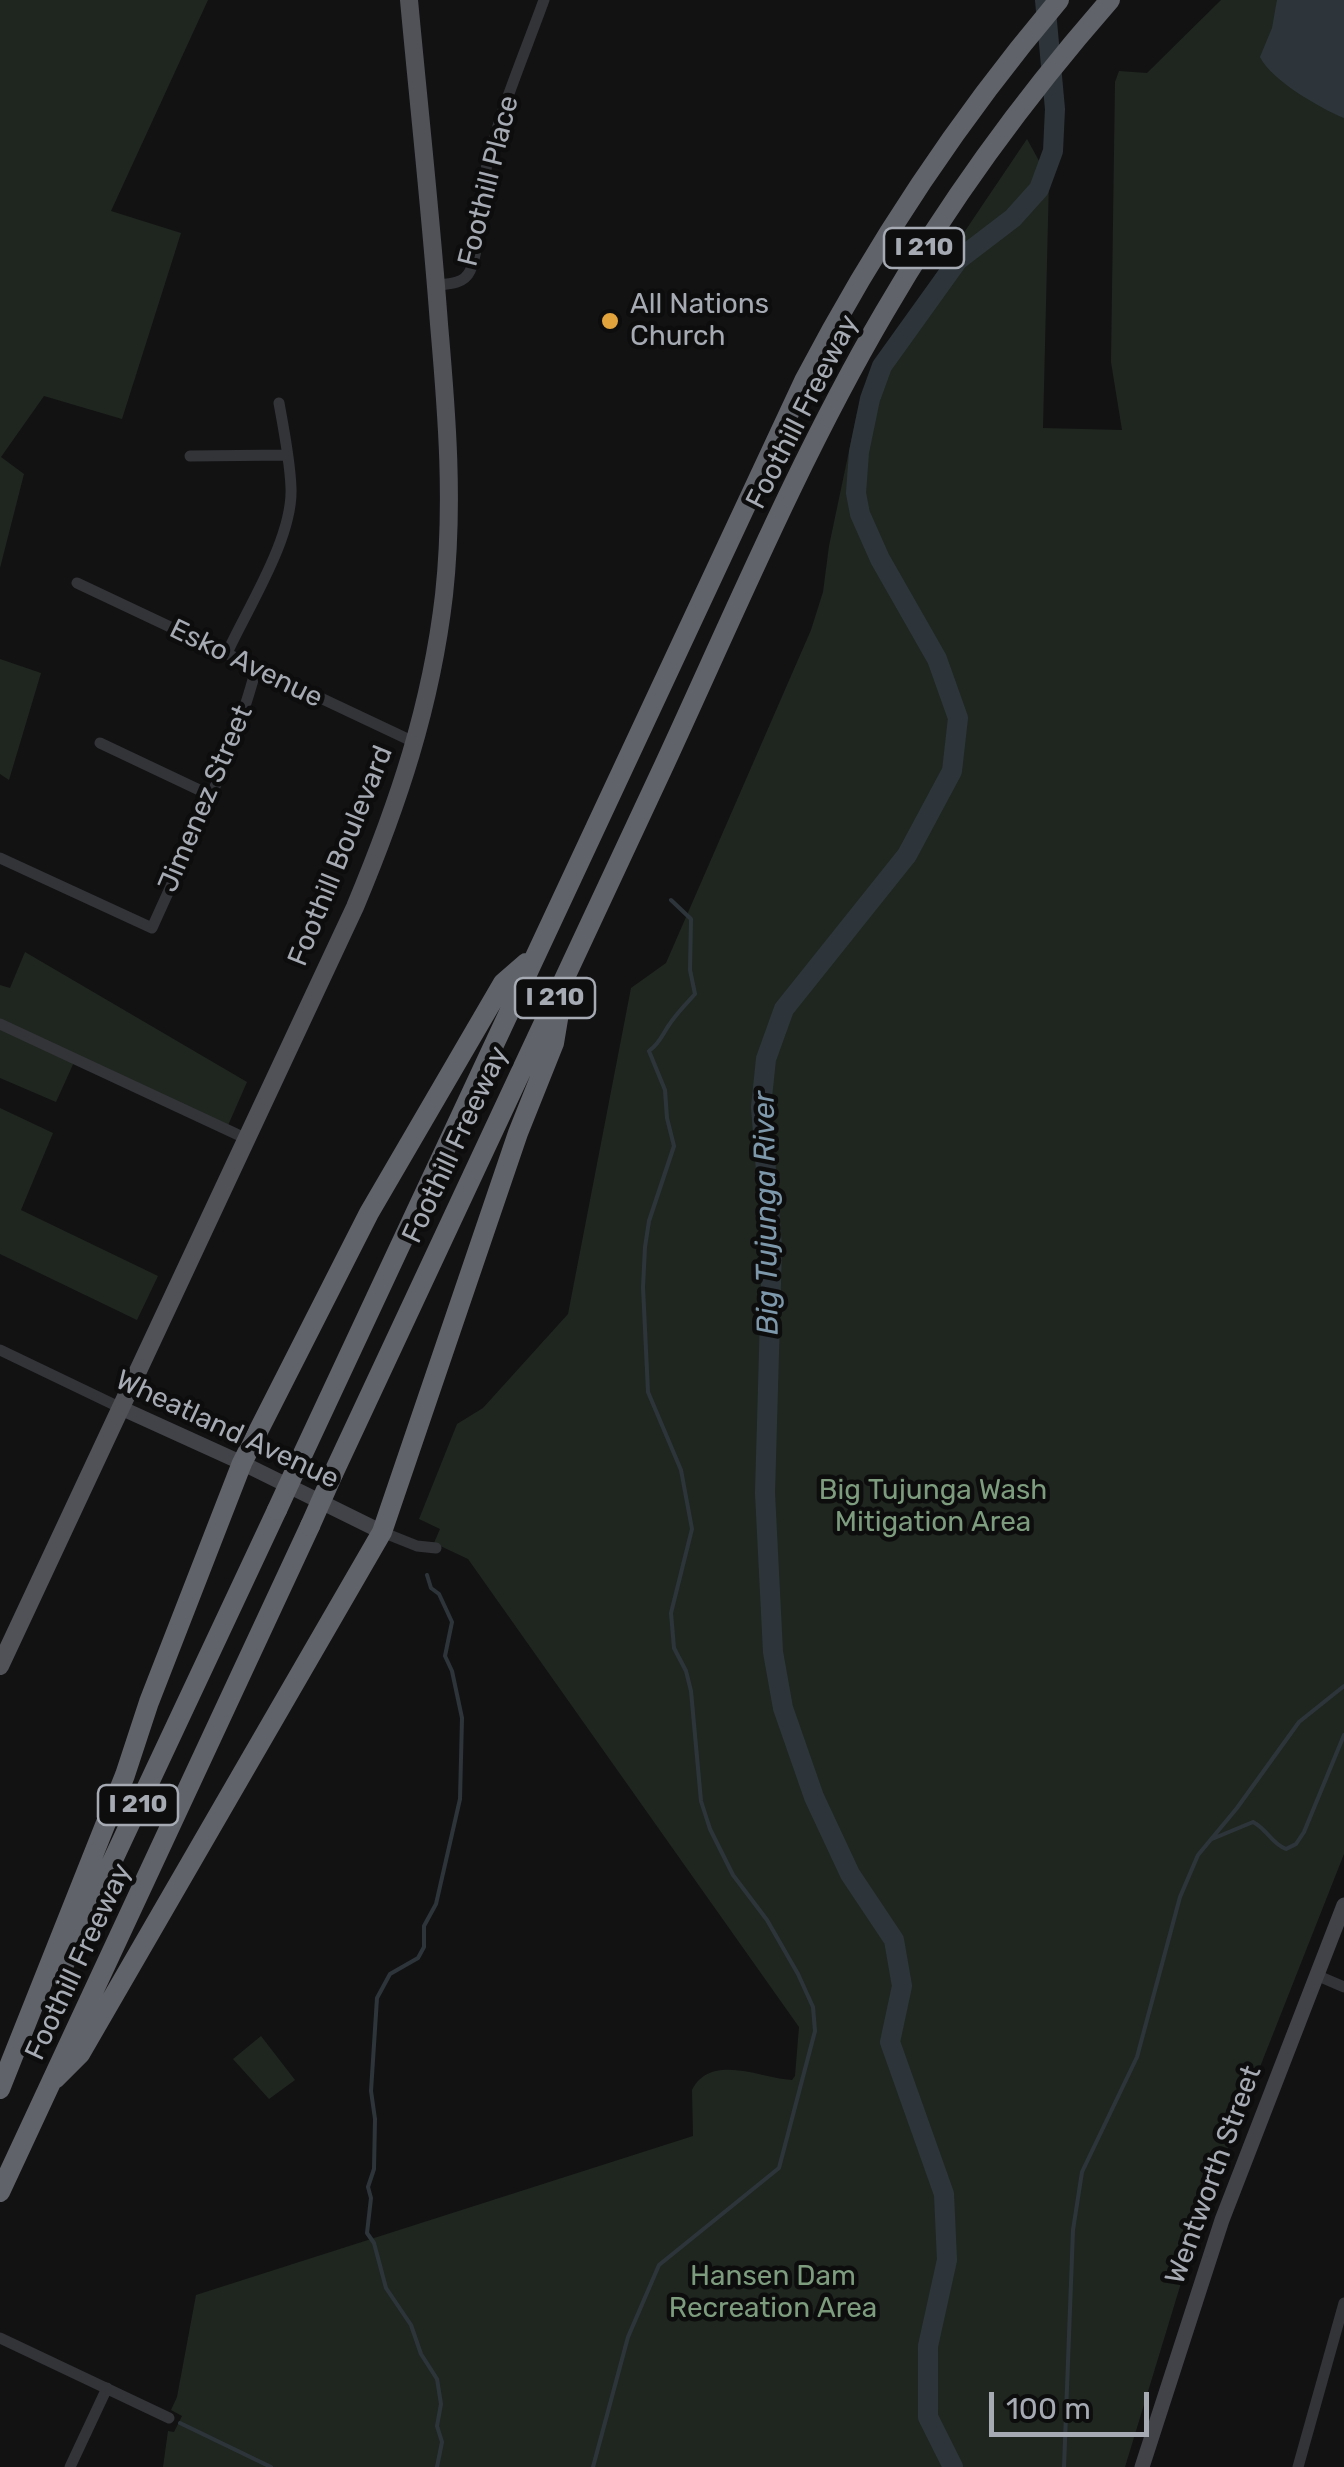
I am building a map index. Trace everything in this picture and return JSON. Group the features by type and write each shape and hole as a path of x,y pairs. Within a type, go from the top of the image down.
{"highway":[{"name":"Foothill Freeway","path":"0,2100 827,336 918,186 980,98 1058,0"},
{"name":"Foothill Freeway","path":"0,2192 777,522 861,353 933,233 1020,109 1110,0"},
{"path":"0,2089 125,1774 242,1463 369,1213 503,983 535,954"},
{"path":"55,2079 80,2054 382,1532 518,1133 554,1043 564,979"}],"main road":[{"name":"Foothill Boulevard","path":"0,1666 355,907 390,823 416,744 439,630 449,538 451,461 409,0"},
{"name":"Wheatland Avenue","path":"121,1408 382,1532"},
{"name":"Wentworth Street","path":"1142,2467 1222,2220 1344,1905"}],"street":[{"name":"Foothill Place","path":"436,285 458,283 472,267 491,150 544,0"},
{"path":"227,653 284,530 291,488 279,403"},
{"path":"190,456 287,455"},
{"name":"Esko Avenue","path":"76,583 416,744"},
{"name":"Jimenez Street","path":"0,858 152,928 212,796 246,709 256,669"},
{"path":"100,743 212,796"},
{"path":"0,1024 246,1139"},
{"name":"Wheatland Avenue","path":"0,1350 121,1408"},
{"name":"Wheatland Avenue","path":"382,1532 418,1546 436,1548"},
{"path":"1316,1975 1344,1987"},
{"path":"1298,2467 1344,2303"},
{"path":"0,2338 168,2418"},
{"path":"70,2467 107,2388"}],"green space":[{"path":"0,0 208,0 111,211 181,233 122,419 44,396 1,457 24,474 0,568"},
{"name":"Big Tujunga Wash Mitigation Area","path":"1221,0 1344,0 1344,1854 1202,2214 1125,2467 163,2467 168,2431 174,2432 182,2416 171,2410 177,2397 196,2295 693,2136 692,2090 712,2072 738,2070 792,2080 795,2076 799,2027 468,1559 434,1543 440,1529 419,1519 457,1424 483,1408 568,1314 631,988 666,963 811,630 823,592 857,413 934,277 1027,139 1049,179 1043,428 1122,430 1111,362 1115,82 1119,71 1147,73"},
{"path":"0,659 41,673 9,780 0,774"},
{"path":"25,952 247,1082 226,1130 75,1060 56,1102 0,1078 0,985 10,988"},
{"path":"0,1108 53,1133 21,1210 158,1276 137,1320 0,1254"},
{"path":"261,2036 295,2080 269,2099 233,2059"}],"shaded area":[{"path":"1277,0 1344,0 1344,118 1285,84 1260,57 1272,28"}],"waterway":[{"name":"Big Tujunga River","path":"953,2467 928,2417 928,2346 947,2260 944,2194 890,2042 902,1986 894,1940 850,1874 814,1797 783,1708 773,1652 765,1493 772,1247 761,1107 766,1059 784,1009 907,855 952,771 958,718 937,659 880,559 860,514 856,493 859,452 870,399 882,366 958,260 1013,218 1039,189 1053,151 1055,109 1045,0"},
{"path":"593,2467 628,2337 659,2265 779,2168 815,2031 813,2007 798,1974 767,1920 733,1875 710,1829 701,1801 691,1691 674,1648 671,1613 692,1529 681,1470 648,1392 643,1287 649,1221 674,1146 665,1090 649,1051 695,994 690,970 691,919 671,900"},
{"path":"427,1575 452,1622 445,1656 462,1718 460,1799 436,1904 424,1926 424,1947 418,1958 390,1974 377,1998 371,2091 374,2169 368,2187 371,2198 367,2233 374,2243 386,2288 411,2325 421,2354 437,2379 441,2404 437,2426 442,2442 437,2467"},
{"path":"1064,2467 1073,2230 1082,2172 1137,2057 1180,1897 1198,1855 1299,1722 1344,1686"},
{"path":"1212,1839 1253,1822 1286,1849 1296,1844 1344,1735"},
{"path":"180,2423 271,2467"}],"place":[{"name":"All Nations Church","path":"610,321"}],"park label":[{"name":"Hansen Dam Recreation Area","path":"773,2293"}]}
